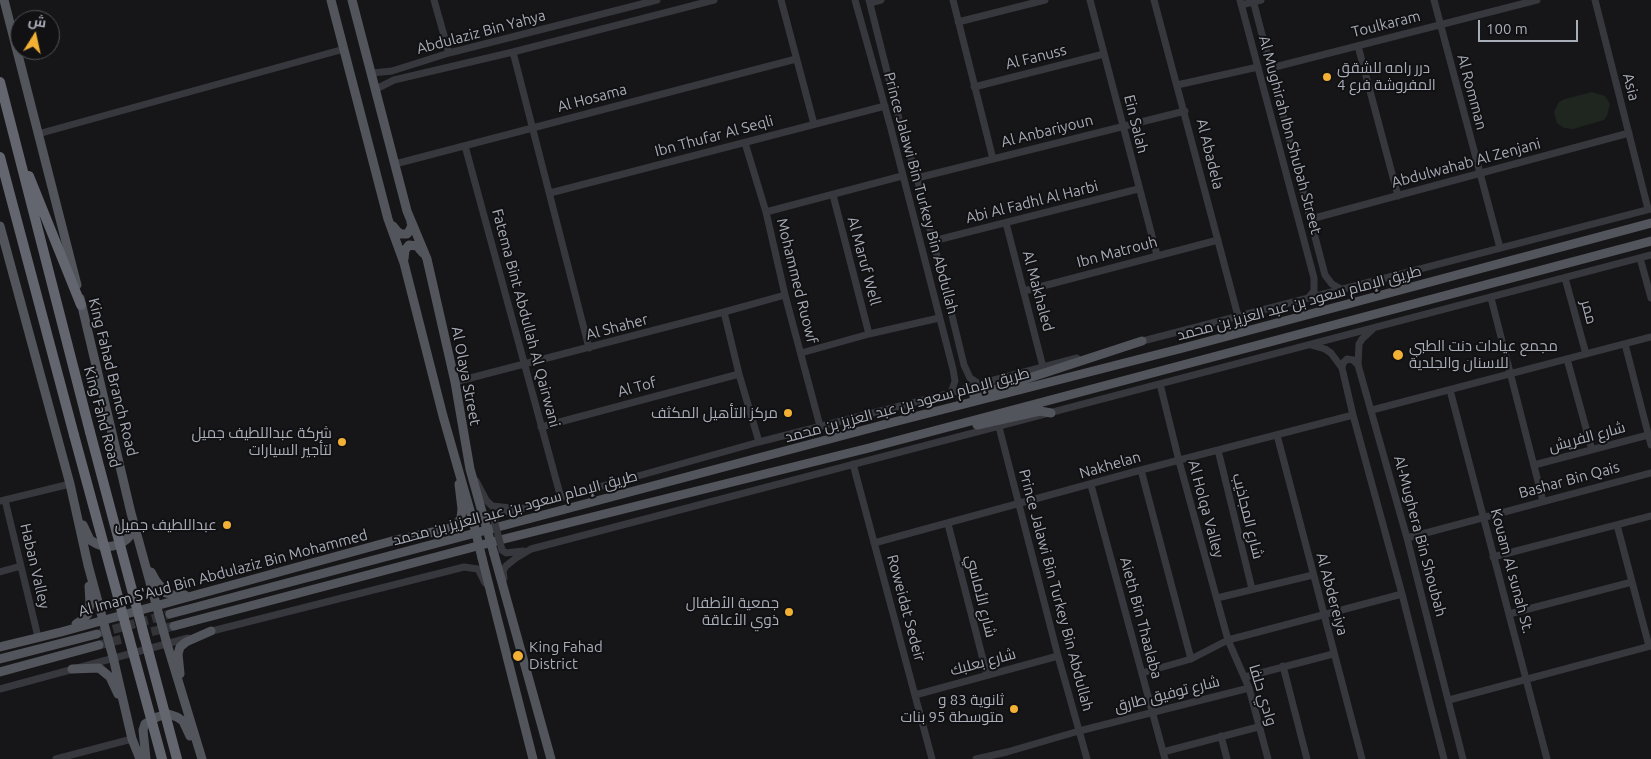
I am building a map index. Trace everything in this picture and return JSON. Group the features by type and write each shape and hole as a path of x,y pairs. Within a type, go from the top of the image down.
{"highway":[{"name":"King Fahd Road","path":"0,82 177,759"},
{"path":"12,133 81,305"},
{"name":"King Fahd Road","path":"0,157 162,759"},
{"path":"0,184 31,274"}],"main road":[{"name":"King Fahad Branch Road","path":"4,0 131,513 201,759"},
{"name":"Al Olaya Street","path":"331,0 388,219 404,263 473,521 533,759"},
{"name":"Al Olaya Street","path":"352,0 407,211 427,259 455,382 470,468 489,519 509,604 551,759"},
{"path":"388,219 397,231 401,234 407,234 412,224 407,211"},
{"name":"طريق الإمام سعود بن عبد العزيز بن محمد","path":"170,614 1651,223"},
{"path":"0,226 70,484 88,565 126,708 132,739 140,759"},
{"name":"طريق الإمام سعود بن عبد العزيز بن محمد","path":"174,626 504,539 945,428 1651,241"},
{"path":"404,263 404,250 409,245 417,246 427,259"},
{"path":"890,423 1142,342"},
{"path":"945,428 961,429 1040,411 1051,413"},
{"name":"Al Imam S'Aud Bin Abdulaziz Bin Mohammed","path":"0,647 447,529 456,525 461,518 459,469"},
{"path":"76,511 90,540 104,547 120,544 127,540 132,533 131,513"},
{"path":"144,560 156,581 166,593 178,596 210,591"},
{"path":"61,632 82,620 88,614 90,604 88,565"},
{"path":"183,697 178,654 180,647 186,642 211,631"},
{"path":"0,659 97,634"},
{"path":"0,672 99,645"},
{"path":"72,669 99,668 105,672 110,677 126,708"},
{"path":"146,759 143,730 145,724 157,716 168,714 177,717 183,722 201,759"}],"street":[{"path":"434,0 449,53"},
{"name":"Abdulaziz Bin Yahya","path":"372,73 392,71 449,53 606,14 643,2 657,0"},
{"name":"Abdulaziz Bin Yahya","path":"376,89 394,80 513,52 714,0"},
{"path":"781,0 814,124"},
{"name":"Prince Jalawi Bin Turkey Bin Abdullah","path":"855,0 885,106 953,369 955,381 952,393"},
{"path":"870,1 881,0"},
{"path":"953,0 993,159"},
{"path":"958,22 1045,0"},
{"name":"Ein Salah","path":"1090,0 1156,255"},
{"name":"Al Abadela","path":"1154,0 1238,316"},
{"name":"Al Romman","path":"1434,0 1500,248"},
{"name":"Toulkaram","path":"1271,68 1537,0"},
{"name":"Asia","path":"1595,0 1649,209"},
{"name":"Prince Jalawi Bin Turkey Bin Abdullah","path":"870,1 964,365 970,378 979,384"},
{"path":"1241,3 1256,1 1271,68 1325,275 1332,284 1341,289"},
{"name":"Al Mughirah Ibn Shubah Street","path":"1241,3 1314,278"},
{"path":"606,14 609,27"},
{"path":"1358,46 1398,196"},
{"path":"38,134 344,49"},
{"path":"513,52 590,348"},
{"name":"Al Fanuss","path":"974,87 1104,54"},
{"name":"Al Hosama","path":"395,164 796,59"},
{"path":"1177,85 1258,67"},
{"path":"392,71 394,80"},
{"name":"Ibn Thufar Al Seqli","path":"550,193 885,106"},
{"name":"Al Anbariyoun","path":"917,178 1184,111"},
{"path":"890,125 900,123"},
{"path":"892,135 903,133"},
{"name":"Abdulwahab Al Zenjani","path":"1311,219 1629,133"},
{"name":"Mohammed Ruowf","path":"745,143 766,212 785,295 820,426"},
{"name":"Fatema Bint Abdullah Al Qairwani","path":"465,146 561,498"},
{"path":"766,212 902,176"},
{"name":"Abi Al Fadhl Al Harbi","path":"933,241 1138,189"},
{"name":"Al Maruf Well","path":"833,195 869,334"},
{"path":"489,519 500,513 561,498 759,442 1649,209"},
{"name":"Al Makhaled","path":"1006,223 1044,367"},
{"name":"Ibn Matrouh","path":"1024,291 1218,240"},
{"path":"498,552 513,553 531,549 1651,255"},
{"path":"1640,258 1651,298"},
{"path":"1309,298 1314,291 1314,278 1322,279 1325,275"},
{"name":"ممر","path":"1565,278 1586,354"},
{"name":"Al Shaher","path":"455,382 590,348 785,295"},
{"path":"1491,298 1543,501"},
{"path":"724,312 739,374 759,442"},
{"path":"801,353 869,334 939,318"},
{"name":"Al-Mughera Bin Shoubah","path":"1376,327 1359,344 1358,366 1407,538 1463,759"},
{"path":"1372,410 1651,337"},
{"path":"1308,344 1320,347 1331,353 1342,368"},
{"path":"1625,344 1651,446"},
{"path":"1358,366 1353,360 1347,359 1343,362 1342,368 1444,759"},
{"path":"1567,359 1592,450"},
{"path":"953,369 956,374 963,374 964,365"},
{"name":"Al Tof","path":"541,428 739,374"},
{"name":"Al Holqa Valley","path":"1160,384 1228,640"},
{"name":"Kouam Al sunah St.","path":"1450,390 1547,759"},
{"name":"Nakhelan","path":"874,543 1141,470 1353,415"},
{"name":"Prince Jalawi Bin Turkey Bin Abdullah","path":"999,427 1058,656 1087,759"},
{"name":"Al Abdereiya","path":"1277,435 1362,759"},
{"name":"شارع الفريش","path":"1534,465 1648,435"},
{"name":"شارع المجاذيب","path":"1218,450 1252,589"},
{"name":"Roweidat Sedeir","path":"852,464 932,759"},
{"path":"470,468 486,500 492,506 524,508"},
{"path":"1141,470 1191,659"},
{"name":"Bashar Bin Qais","path":"1407,538 1651,473"},
{"path":"3,501 70,484"},
{"name":"Aieth Bin Thaalaba","path":"1091,485 1164,755"},
{"name":"Haban Valley","path":"3,501 38,637"},
{"path":"1493,557 1651,516"},
{"name":"شارع الأماسي","path":"948,524 987,675"},
{"path":"1449,700 1650,646 1617,525"},
{"path":"509,604 503,571 510,562 531,549"},
{"path":"0,572 21,566"},
{"path":"0,689 211,631 464,567 478,569 482,574 494,604"},
{"path":"1217,598 1313,575"},
{"path":"1509,614 1632,582"},
{"path":"1142,673 1191,659 1228,640 1402,594"},
{"name":"وادي حلفا","path":"1228,640 1249,688 1268,759"},
{"path":"1245,677 1333,654"},
{"name":"شارع بعلبك","path":"915,695 1058,656"},
{"path":"1283,666 1307,759"},
{"name":"شارع توفيق طارق","path":"976,759 1008,756 1080,731 1249,688"},
{"path":"1164,755 1221,736 1258,727"},
{"path":"1221,736 1227,759"},
{"path":"56,759 132,739"}],"shaded area":[{"path":"1592,92 1605,96 1610,104 1604,120 1573,129 1564,128 1557,123 1554,112 1559,102"}],"tunnel":[{"path":"100,633 170,614"},
{"path":"99,645 174,626"}],"place":[{"name":"درر رامه للشقق المفروشة فرع 4","path":"1327,77"},
{"name":"مجمع عيادات دنت الطبي للاسنان والجلدية","path":"1398,355"},
{"name":"مركز التأهيل المكثف","path":"788,413"},
{"name":"شركة عبداللطيف جميل لتأجير السيارات","path":"342,442"},
{"name":"عبداللطيف جميل","path":"227,525"},
{"name":"جمعية الأطفال ذوي الأعاقة","path":"789,612"},
{"name":"King Fahad District","path":"518,656"},
{"name":"ثانوية 83 و متوسطة 95 بنات","path":"1014,709"}]}
